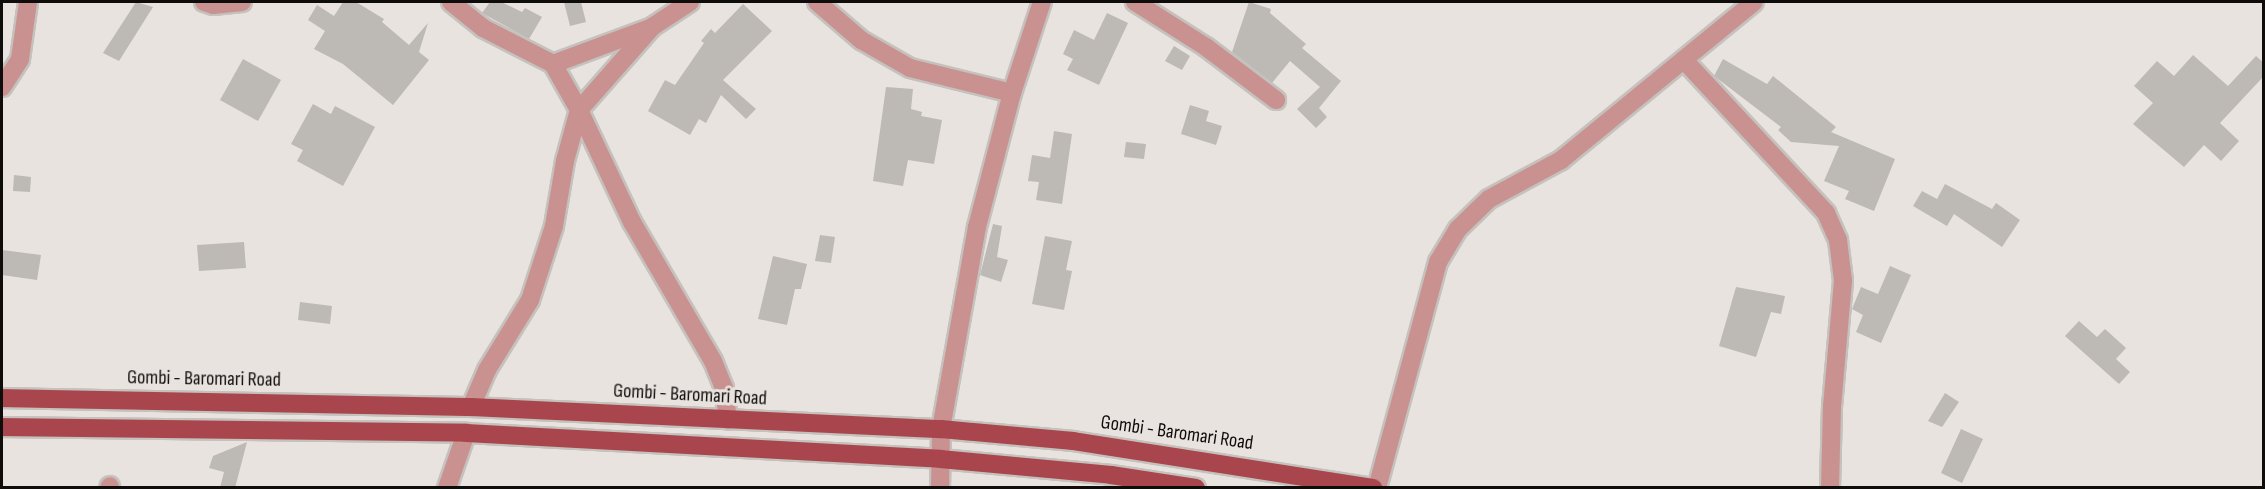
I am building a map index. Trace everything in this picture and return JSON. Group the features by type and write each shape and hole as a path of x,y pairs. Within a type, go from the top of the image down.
{"main road":[{"name":"Gombi - Baromari Road","path":"2,398 471,407 941,429 1085,442 1375,488"},
{"path":"2,428 466,433 940,459 1111,475 1196,488"}],"street":[{"path":"2,87 20,58 28,2"},
{"path":"204,2 213,5 242,2"},
{"path":"451,2 483,28 553,64 579,110 632,222 713,361 724,388 728,420"},
{"path":"553,64 652,27 690,2"},
{"path":"817,2 861,40 910,68 1012,93"},
{"path":"940,488 941,429 977,226 1012,93 1042,2"},
{"path":"1135,2 1206,47 1276,100"},
{"path":"1375,488 1438,262 1458,230 1489,199 1561,160 1754,2"},
{"path":"471,407 487,370 530,300 554,226 565,161 579,110 652,27"},
{"path":"1684,60 1826,213 1838,240 1843,281 1832,406 1830,488"},
{"path":"447,488 466,433"}],"building":[{"path":"136,2 153,7 119,61 103,53"},
{"path":"343,2 356,2 384,19 382,22 409,45 428,23 419,52 429,60 393,105 343,64 314,49 325,31 308,20 317,5 334,16"},
{"path":"490,2 501,2 522,12 525,8 542,17 529,39 482,13"},
{"path":"564,2 581,2 586,22 570,26"},
{"path":"1249,2 1271,9 1270,13 1306,44 1302,48 1341,81 1319,108 1327,117 1316,128 1297,109 1320,87 1290,61 1272,83 1232,52"},
{"path":"743,4 772,31 723,80 756,109 746,119 721,95 706,123 699,119 690,135 648,111 665,80 675,85 704,43 701,41 711,29 715,33"},
{"path":"1107,13 1128,23 1099,85 1067,70 1073,59 1063,54 1074,30 1094,40"},
{"path":"1174,46 1190,56 1182,70 1165,61"},
{"path":"2193,55 2228,86 2256,56 2264,63 2264,76 2220,123 2239,141 2221,161 2204,145 2184,167 2133,124 2153,103 2134,86 2157,61 2174,76"},
{"path":"243,59 281,80 258,121 220,100"},
{"path":"1723,59 1767,84 1773,76 1836,127 1831,132 1895,159 1874,211 1845,199 1849,191 1824,181 1839,146 1791,142 1778,130 1781,127 1714,76"},
{"path":"886,87 913,89 911,109 922,112 921,116 942,120 934,164 908,160 903,186 873,181"},
{"path":"313,104 331,114 335,106 375,127 343,186 297,161 303,150 291,144"},
{"path":"1190,105 1209,111 1206,121 1222,126 1216,145 1181,134"},
{"path":"1054,131 1072,134 1062,204 1036,200 1039,182 1028,181 1032,155 1050,158"},
{"path":"1126,142 1146,144 1144,159 1124,157"},
{"path":"14,175 31,177 30,192 13,191"},
{"path":"1945,184 1992,209 1996,203 2020,220 2002,247 1954,214 1947,226 1913,206 1922,191 1937,199"},
{"path":"993,224 1002,226 997,257 1008,260 1001,282 980,275"},
{"path":"820,235 835,237 831,263 815,261"},
{"path":"1045,236 1072,241 1066,270 1072,271 1064,310 1032,304"},
{"path":"244,242 246,268 199,271 197,245"},
{"path":"2,250 41,255 37,280 2,275"},
{"path":"773,256 807,264 801,289 795,289 787,325 758,319"},
{"path":"1890,266 1911,275 1881,343 1856,332 1863,315 1852,309 1861,287 1878,294"},
{"path":"1736,287 1785,296 1781,314 1771,312 1756,357 1719,346"},
{"path":"300,302 332,306 330,324 298,320"},
{"path":"2079,321 2097,337 2105,329 2126,348 2116,359 2130,372 2119,384 2065,336"},
{"path":"1945,393 1959,402 1942,427 1928,421"},
{"path":"1961,429 1983,439 1962,483 1941,473"},
{"path":"247,442 235,488 220,488 224,472 209,468 213,456"}]}
